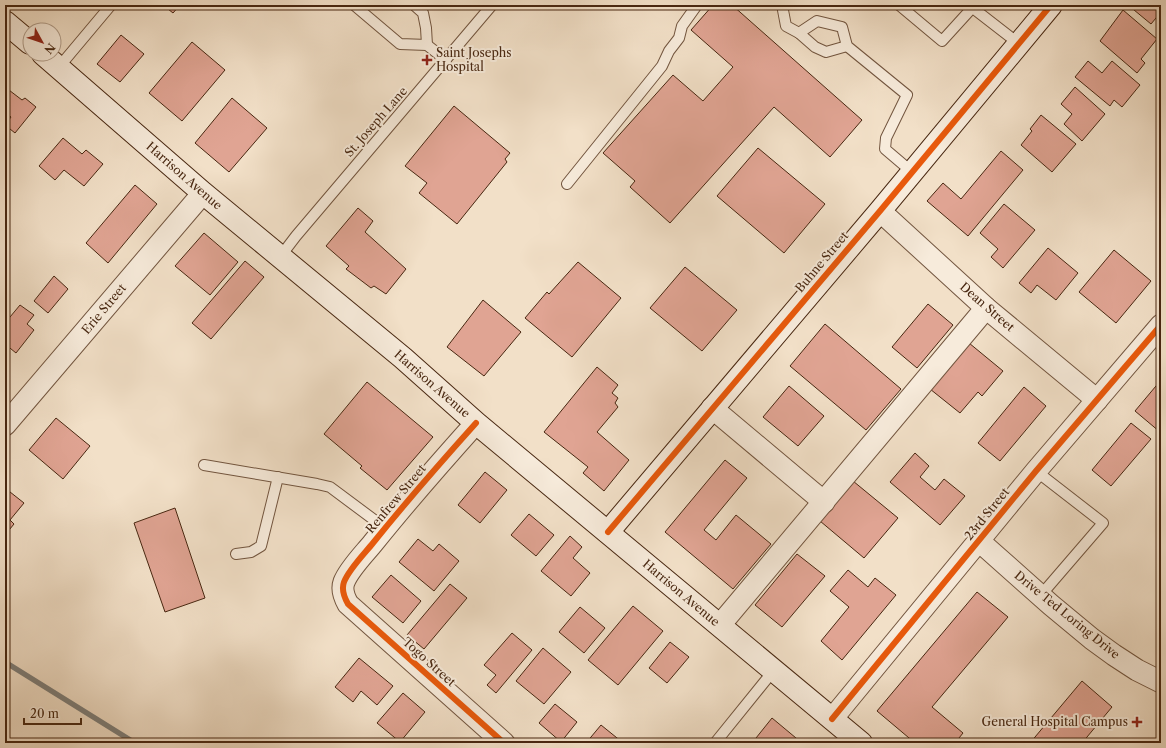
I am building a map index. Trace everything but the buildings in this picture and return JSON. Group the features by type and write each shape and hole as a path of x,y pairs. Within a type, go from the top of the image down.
{"main road":[{"name":"Buhne Street","path":"608,532 880,211 1051,5"},
{"path":"5,22 22,37"},
{"name":"Harrison Avenue","path":"52,62 203,193 403,358 476,423 861,743"}],"street":[{"name":"Erie Street","path":"5,425 203,193"},
{"name":"Dean Street","path":"880,211 986,308 1097,400"},
{"path":"720,626 986,308"},
{"name":"23rd Street","path":"832,719 1036,471 1161,325"},
{"path":"712,408 824,502"},
{"name":"Renfrew Street","path":"343,594 342,588 344,580 350,572 385,528 476,423"},
{"name":"Drive Ted Loring Drive","path":"979,541 1092,639 1137,670 1161,682"},
{"name":"Togo Street","path":"343,594 348,604 504,743"}],"lane":[{"path":"62,51 111,5"},
{"path":"354,5 400,44 427,45 446,60"},
{"path":"414,5 423,13 427,45"},
{"path":"567,184 662,66 669,51 679,38 682,26 697,5"},
{"path":"782,5 786,26 799,33 815,47 826,52 847,46"},
{"path":"899,5 942,41 971,6 1018,43"},
{"name":"St. Joseph Lane","path":"280,257 301,230 446,60 488,7"},
{"path":"799,33 817,20 842,27 847,46 907,96 886,138 885,149 912,172"},
{"path":"204,465 330,487 385,528"},
{"path":"1036,471 1102,523 1041,595"},
{"path":"236,554 251,552 261,546 278,477"},
{"path":"715,743 774,670"}],"waterway":[{"path":"5,662 135,743"}],"cycle path":[{"path":"608,532 880,211 1051,5"},
{"path":"832,719 1036,471 1161,325"},
{"path":"476,423 357,561 346,577 343,585 343,591 348,604 504,743"}],"place":[{"name":"Saint Josephs Hospital","path":"427,60"},
{"name":"General Hospital Campus","path":"1137,722"}]}
